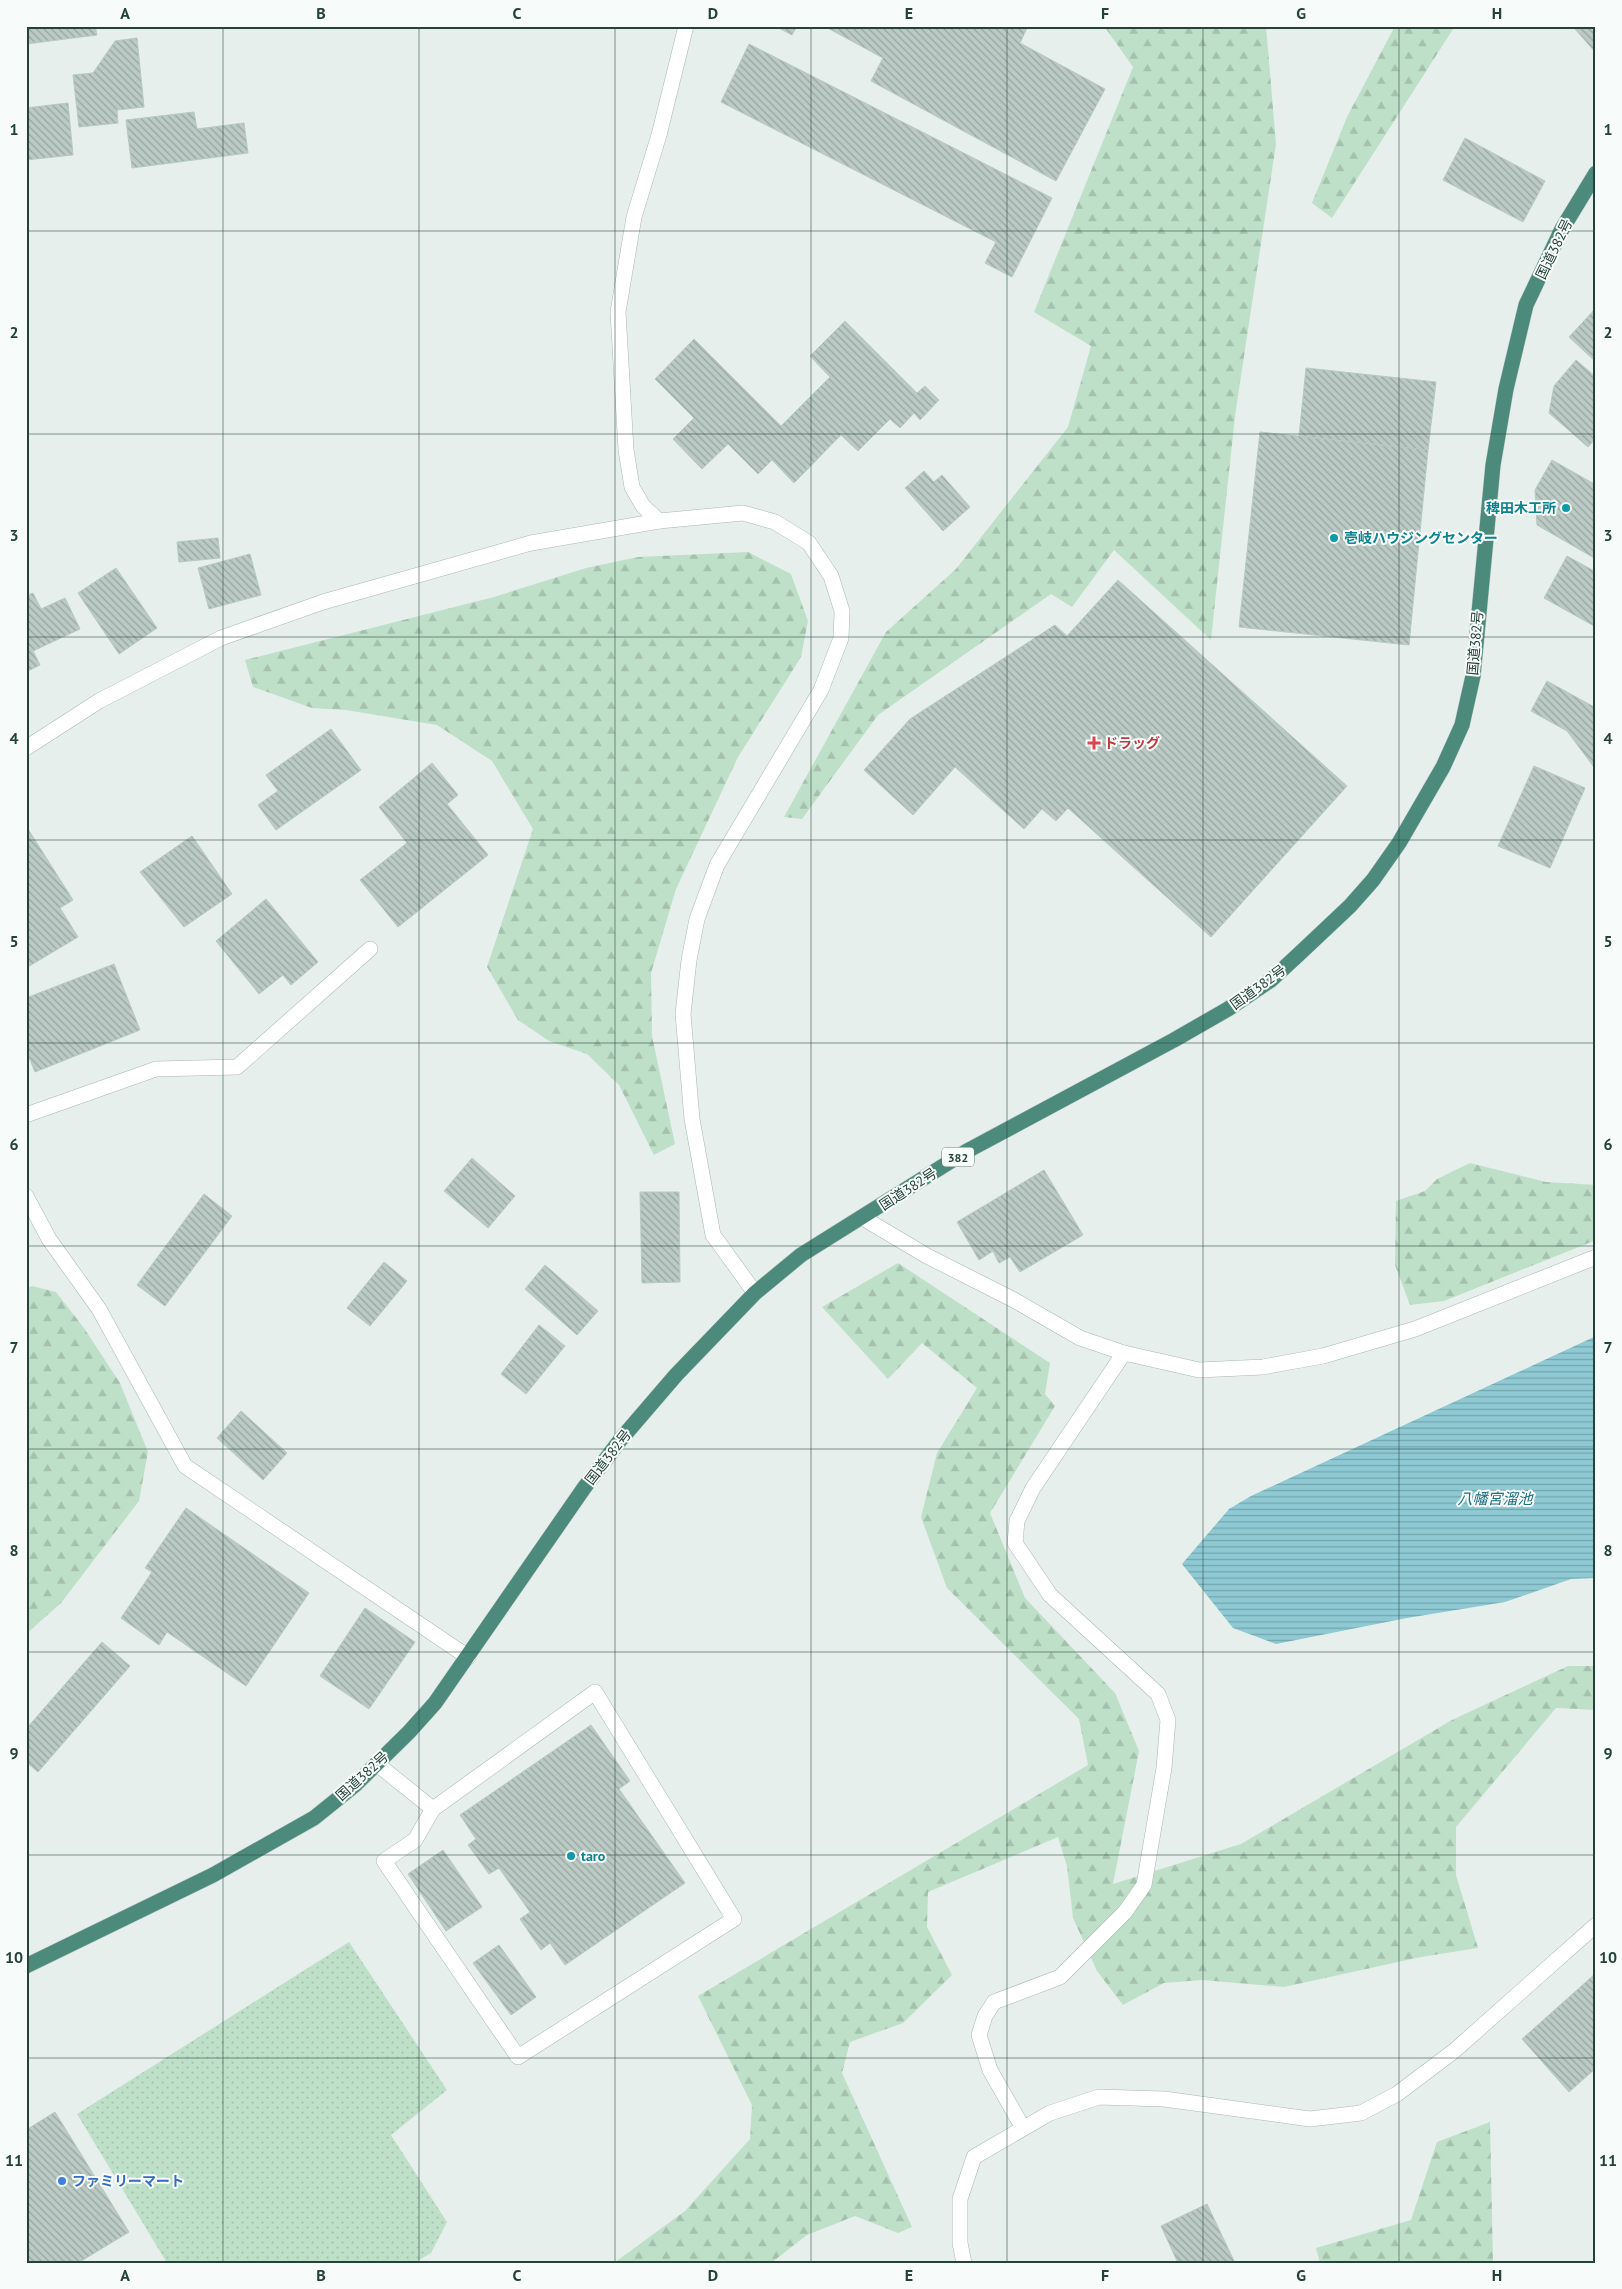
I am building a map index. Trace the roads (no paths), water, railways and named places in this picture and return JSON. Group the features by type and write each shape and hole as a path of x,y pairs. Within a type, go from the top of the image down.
{"highway":[{"name":"国道382号","path":"26,1966 213,1874 314,1818 355,1785 434,1703 468,1657 584,1488 622,1439 676,1375 755,1293 801,1255 967,1152 1174,1040 1235,1004 1270,980 1350,906 1378,872 1398,843 1443,767 1462,726 1473,676 1493,465 1506,389 1526,306 1562,228 1596,173"}],"street":[{"path":"660,520 644,506 632,487 626,450 618,312 634,217 659,135 686,26"},
{"path":"26,748 99,701 230,635 323,602 531,543 660,520 743,512 775,522 809,543 831,576 842,611 841,638 821,690 717,865 698,919 689,960 683,1014 692,1119 713,1235 755,1293"},
{"path":"26,1115 156,1069 237,1066 370,949"},
{"path":"26,1196 49,1239 99,1309 185,1466 468,1657"},
{"path":"863,1218 927,1256 1014,1300 1080,1338 1124,1353 1199,1370 1263,1368 1323,1356 1415,1329 1596,1257"},
{"path":"1024,2128 990,2070 979,2035 985,2016 994,2002 1060,1977 1125,1912 1144,1885 1164,1768 1168,1720 1158,1694 1050,1595 1015,1543 1017,1521 1033,1488 1124,1353"},
{"path":"595,1692 734,1919 518,2057 384,1861 415,1840 433,1809 595,1692"},
{"path":"377,1764 433,1809"},
{"path":"964,2263 960,2243 960,2198 974,2157 1050,2113 1099,2097 1164,2100 1310,2119 1360,2113 1398,2094 1454,2050 1596,1924"}],"water":[{"name":"八幡宮溜池","path":"1596,1336 1596,1578 1571,1579 1505,1602 1407,1618 1276,1644 1233,1628 1182,1564 1229,1509 1251,1496"}],"place":[{"name":"稗田木工所","path":"1566,508"},
{"name":"壱岐ハウジングセンター","path":"1334,538"},
{"name":"ドラッグ","path":"1094,743"},
{"name":"taro","path":"571,1856"},
{"name":"ファミリーマート","path":"62,2181"}]}
